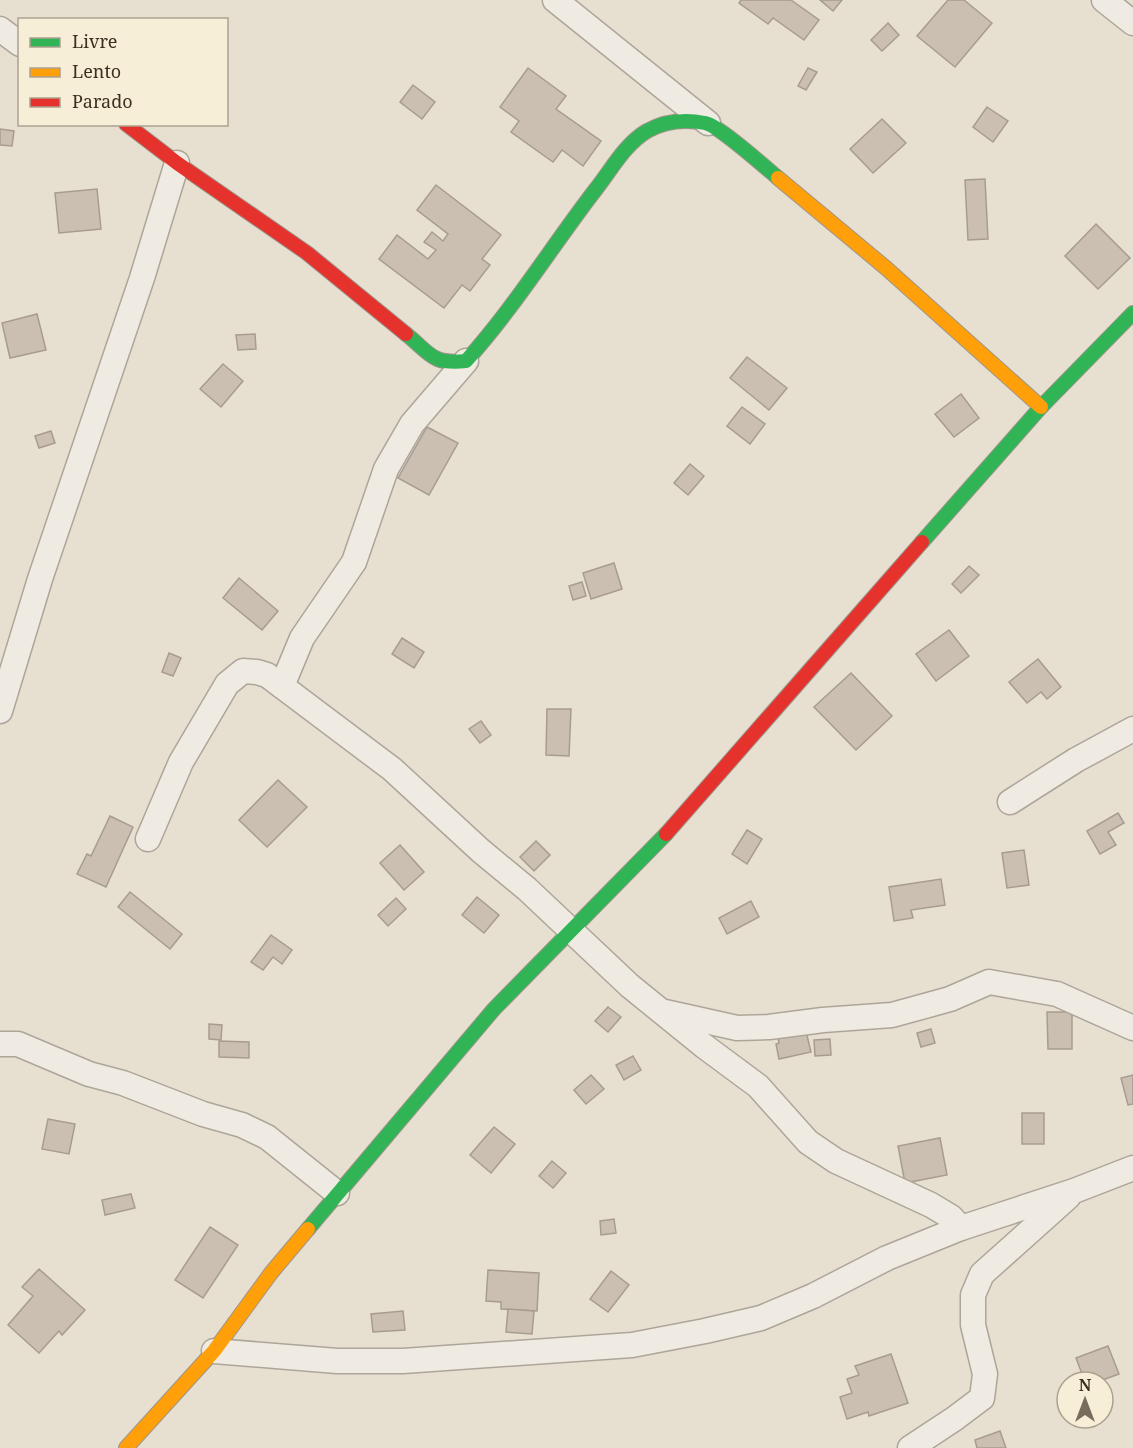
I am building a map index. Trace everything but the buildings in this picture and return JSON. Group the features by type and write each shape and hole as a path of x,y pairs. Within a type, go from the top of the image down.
{"street":[{"path":"556,0 747,152 886,268 1041,407"},
{"path":"1104,0 1133,23"},
{"path":"0,29 18,42"},
{"path":"282,686 302,638 354,562 386,469 412,424 489,336 567,227 630,145 645,132 665,123 686,121 708,123"},
{"path":"129,126 177,163 306,253 410,337 432,358 450,363 466,361"},
{"path":"0,711 40,579 142,278 177,163"},
{"path":"126,1448 214,1351 271,1273 494,1009 656,845 1041,407 1133,313"},
{"path":"148,839 181,762 227,684 243,671 267,675 392,769 481,851 527,888 630,986 758,1086 808,1142 836,1161 931,1205 951,1217 961,1228"},
{"path":"1010,802 1076,760 1133,729"},
{"path":"663,1012 737,1028 770,1028 823,1020 892,1016 950,999 989,982 1057,994 1133,1028"},
{"path":"0,1044 18,1044 89,1074 123,1083 203,1114 242,1125 267,1137 337,1193"},
{"path":"214,1351 337,1361 403,1361 632,1345 761,1318 813,1296 887,1258 961,1228 1074,1191 1133,1168"},
{"path":"910,1448 982,1398 984,1374 973,1325 973,1295 982,1274 1074,1191"}],"traffic: fast":[{"path":"406,334 426,352 438,359 454,362 466,361 517,298 619,158 639,136 654,128 683,121 711,125 742,147 778,178"},
{"path":"922,542 1041,407 1133,313"},
{"path":"308,1229 494,1009 666,834"}],"traffic: slow":[{"path":"778,178 886,268 1041,407"},
{"path":"126,1448 214,1351 271,1273 308,1229"}],"traffic: jam":[{"path":"129,126 177,163 307,253 406,334"},
{"path":"666,834 922,542"}]}
